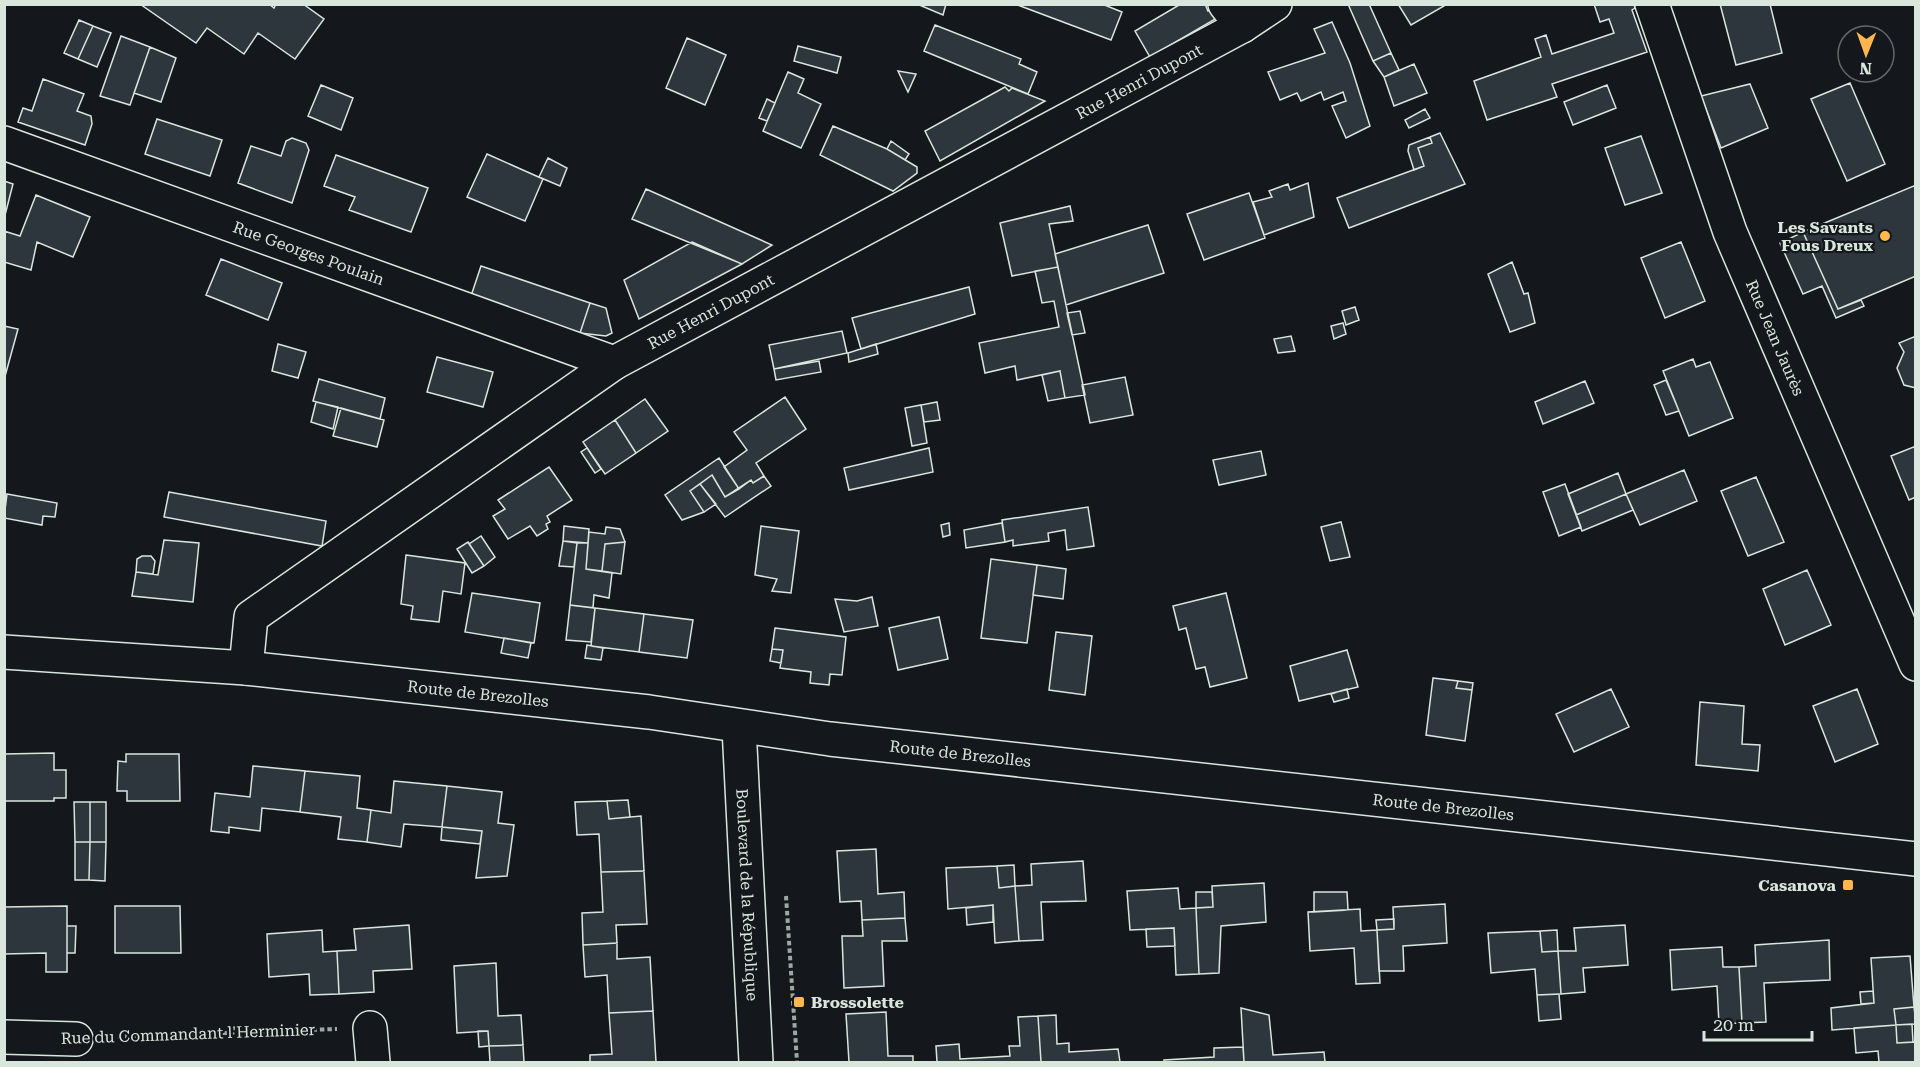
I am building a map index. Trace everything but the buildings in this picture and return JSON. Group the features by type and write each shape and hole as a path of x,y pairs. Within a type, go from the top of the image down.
{"street":[{"name":"Rue Henri Dupont","path":"246,668 251,617 614,363 1234,15 1275,4"},
{"name":"Rue Jean Jaurès","path":"1652,4 1730,232 1916,664"},
{"name":"Rue Georges Poulain","path":"4,144 614,363"},
{"name":"Route de Brezolles","path":"4,652 246,668 649,712 739,727 1916,859"},
{"name":"Boulevard de la République","path":"739,727 756,1062"},
{"path":"370,1028 373,1062"},
{"name":"Rue du Commandant l'Herminier","path":"4,1037 76,1039"}],"path":[{"name":"Rue du Commandant l'Herminier","path":"76,1039 370,1028"}],"place":[{"name":"Les Savants Fous Dreux","path":"1885,236"},
{"name":"Casanova","path":"1848,885"},
{"name":"Brossolette","path":"799,1002"}]}
